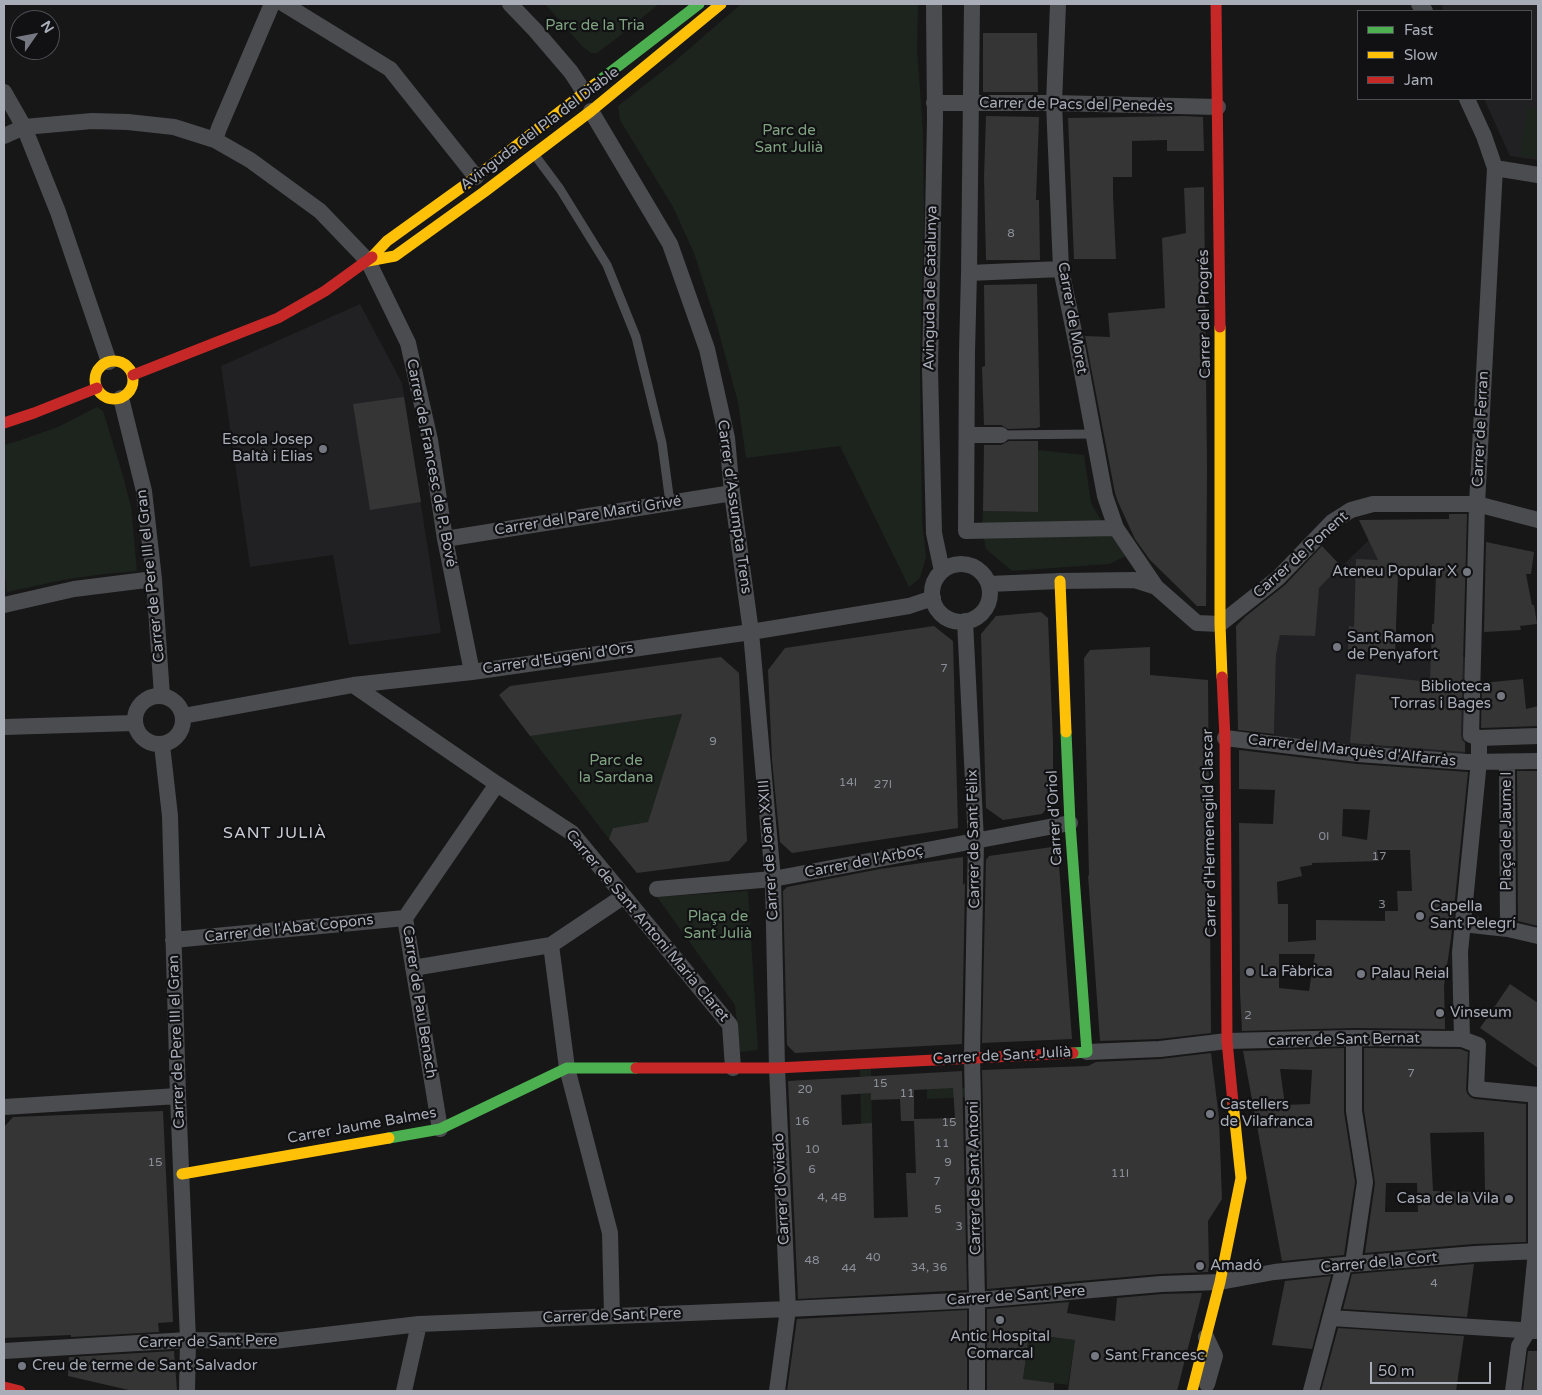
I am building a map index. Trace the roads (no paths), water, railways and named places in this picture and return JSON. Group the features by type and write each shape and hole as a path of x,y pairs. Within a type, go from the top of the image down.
{"street":[{"path":"215,140 272,4"},
{"path":"284,4 390,69 476,177"},
{"path":"510,4 572,72 584,92"},
{"name":"Avinguda del Pla del Diable","path":"133,375 278,318 325,291 368,261 387,241 476,177 699,4"},
{"name":"Avinguda del Pla del Diable","path":"368,261 395,256 591,112 721,4"},
{"name":"Avinguda de Catalunya","path":"934,4 930,369 934,533 942,571"},
{"path":"972,4 969,273 966,352 966,530 1116,528"},
{"name":"Carrer de Moret","path":"1058,4 1054,103 1061,269 1104,496 1116,528 1156,586"},
{"name":"Carrer del Progrés","path":"1216,4 1221,392 1220,624"},
{"path":"4,92 24,127 58,212 109,362"},
{"name":"Carrer de Ferran","path":"1467,100 1484,136 1495,168 1477,504 1471,735 1479,738 1479,761"},
{"name":"Carrer de Pacs del Penedès","path":"934,103 1054,103 1218,107"},
{"name":"Carrer d'Assumpta Trens","path":"591,112 670,244 707,349 727,438 732,493 751,632"},
{"name":"Carrer de Francesc de P. Bové","path":"4,136 24,127 92,121 128,122 174,127 215,140 250,160 320,210 368,261 408,343 430,440 445,539 472,672"},
{"path":"1495,168 1538,175"},
{"path":"969,273 1061,269"},
{"path":"109,362 120,362 128,366 133,375 132,388 121,398 106,398 97,388 97,372 104,364 109,362"},
{"path":"4,423 97,388"},
{"name":"Carrer de Pere III el Gran","path":"121,398 144,492 154,579 162,696"},
{"path":"967,435 1001,435"},
{"name":"Carrer del Pare Martí Grivé","path":"445,539 732,493"},
{"name":"Carrer de Ponent","path":"1220,624 1278,578 1332,522 1351,510 1374,504 1477,504 1538,520"},
{"path":"954,564 967,564 979,570 989,584 988,604 974,618 965,621 956,621 941,613 933,598 932,588 936,579 942,571 954,564"},
{"path":"4,605 74,589 154,579"},
{"path":"989,584 1134,580 1156,586 1197,623 1220,624"},
{"name":"Carrer d'Oriol","path":"1060,581 1070,823 1086,1052"},
{"name":"Carrer d'Eugeni d'Ors","path":"183,716 353,685 472,672 751,632 909,606 933,598"},
{"name":"Carrer de Sant Fèlix","path":"965,621 976,840 972,1057"},
{"name":"Carrer d'Hermenegild Clascar","path":"1192,1391 1220,1282 1241,1178 1227,1041 1225,738 1220,624"},
{"name":"Carrer de Joan XXIII","path":"751,632 773,879 776,1068"},
{"name":"Carrer de Sant Antoni Maria Claret","path":"353,685 572,833 730,1025 733,1068"},
{"path":"162,696 172,699 181,709 183,716 182,729 178,736 171,742 162,745 152,744 144,740 138,733 134,723 137,709 143,701 152,697 162,696"},
{"path":"4,727 134,723"},
{"path":"1479,738 1538,736"},
{"name":"Carrer del Marquès d'Alfarràs","path":"1225,738 1358,754 1466,762 1538,761"},
{"name":"Carrer de Pere III el Gran","path":"162,745 170,816 178,1096 188,1340 188,1391"},
{"name":"Plaça de Jaume I","path":"1462,1039 1460,952 1479,761"},
{"name":"Plaça de Jaume I","path":"1507,762 1508,929"},
{"name":"Carrer de Pau Benach","path":"440,1129 405,918 497,784"},
{"name":"Carrer de l'Arboç","path":"657,889 773,879 1070,823"},
{"path":"413,968 551,945 624,896"},
{"name":"Carrer de l'Abat Copons","path":"173,940 405,918"},
{"path":"1462,924 1508,929 1538,936"},
{"path":"551,945 567,1068 610,1233 612,1316"},
{"path":"1312,1391 1331,1318 1348,1265 1365,1182 1354,1110 1354,1038"},
{"name":"carrer de Sant Bernat","path":"1227,1041 1354,1038 1462,1039"},
{"path":"1462,1039 1478,1045 1476,1089 1537,1095 1537,1251 1533,1331 1519,1346 1513,1391"},
{"name":"Carrer de Sant Julià","path":"776,1068 1160,1049 1227,1041"},
{"name":"Carrer de Sant Antoni","path":"972,1057 977,1391"},
{"name":"Carrer Jaume Balmes","path":"182,1174 440,1129 567,1068 776,1068"},
{"name":"Carrer d'Oviedo","path":"776,1068 788,1309 777,1391"},
{"path":"4,1107 178,1096"},
{"name":"Carrer de la Cort","path":"1220,1282 1274,1272 1474,1254 1537,1251"},
{"name":"Carrer de Sant Pere","path":"4,1351 188,1340 274,1341 419,1324 977,1300 1161,1284 1220,1282"},
{"path":"1331,1318 1533,1331"},
{"path":"404,1391 419,1324"},
{"path":"1206,1337 1215,1356 1207,1384"},
{"path":"4,1387 20,1391"}],"lane":[{"path":"534,154 560,189 607,265 636,337 662,443 670,503"},
{"path":"1001,435 1093,434"}],"place":[{"name":"Escola Josep Baltà i Elias","path":"323,449"},
{"name":"Ateneu Popular X","path":"1467,572"},
{"name":"Sant Ramon de Penyafort","path":"1337,647"},
{"name":"Biblioteca Torras i Bages","path":"1501,696"},
{"name":"Capella Sant Pelegrí","path":"1420,916"},
{"name":"La Fàbrica","path":"1250,972"},
{"name":"Palau Reial","path":"1361,974"},
{"name":"Vinseum","path":"1440,1013"},
{"name":"Castellers de Vilafranca","path":"1210,1114"},
{"name":"Casa de la Vila","path":"1509,1199"},
{"name":"Amadó","path":"1200,1266"},
{"name":"Antic Hospital Comarcal","path":"1000,1320"},
{"name":"Sant Francesc","path":"1095,1356"},
{"name":"Creu de terme de Sant Salvador","path":"22,1366"}],"district":[{"name":"SANT JULIÀ","path":"275,834"}],"park label":[{"name":"Parc de la Tria","path":"595,26"},
{"name":"Parc de Sant Julià","path":"789,140"},
{"name":"Parc de la Sardana","path":"616,770"},
{"name":"Plaça de Sant Julià","path":"718,926"}]}
